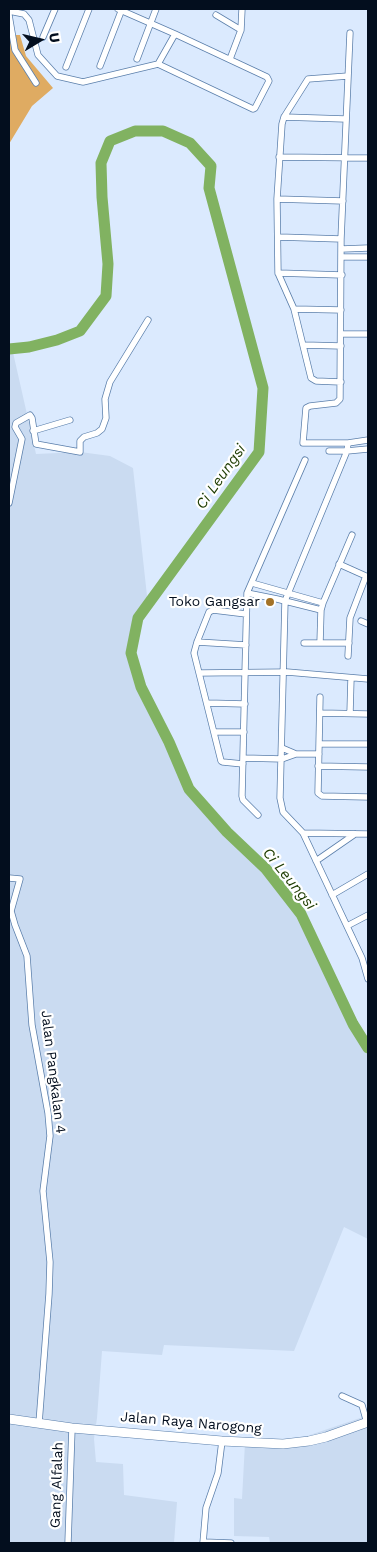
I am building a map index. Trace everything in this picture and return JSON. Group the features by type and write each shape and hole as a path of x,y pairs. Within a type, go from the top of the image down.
{"main road":[{"name":"Jalan Raya Narogong","path":"9,1420 72,1428 222,1441 283,1444 309,1441 368,1423"}],"street":[{"path":"43,37 55,9"},
{"path":"66,67 89,9"},
{"path":"36,83 16,50 9,15 24,14 29,20 38,55 58,76 82,82 158,64 253,109 256,108 268,79 230,59 121,9 100,66"},
{"path":"137,59 156,9"},
{"path":"230,59 241,30 242,9"},
{"path":"216,15 241,30"},
{"path":"350,33 345,119 341,382 339,402 306,408 303,443 368,440"},
{"path":"158,64 175,34"},
{"path":"341,382 312,379 294,308 278,272 278,199 279,157 284,117 308,79 348,76"},
{"path":"284,117 345,119"},
{"path":"279,157 368,158"},
{"path":"278,199 343,201"},
{"path":"279,236 342,239"},
{"path":"342,248 368,248"},
{"path":"342,257 368,257"},
{"path":"278,272 342,275"},
{"path":"294,308 341,310"},
{"path":"9,502 22,439 15,425 30,415 37,445 80,452 80,441 84,437 100,432 105,424 105,399 110,382 148,320"},
{"path":"342,334 368,334"},
{"path":"304,345 341,346"},
{"path":"33,431 70,420"},
{"path":"348,442 347,451 285,601 280,787 283,812 303,833 347,926 365,957 368,979"},
{"path":"329,451 368,449"},
{"path":"258,815 242,798 247,594 305,460"},
{"path":"320,643 323,603 352,535"},
{"path":"339,564 367,576 350,618 348,656"},
{"path":"252,583 323,603"},
{"path":"247,594 321,610"},
{"path":"246,614 210,611 194,653 221,762 282,759 296,754 319,754"},
{"path":"361,621 368,624"},
{"path":"197,642 246,645"},
{"path":"304,643 349,643"},
{"path":"200,673 284,672 368,679"},
{"path":"350,714 351,678"},
{"path":"320,697 317,791 319,795 368,797"},
{"path":"207,703 245,704"},
{"path":"320,712 368,714"},
{"path":"214,732 244,732"},
{"path":"319,744 368,744"},
{"path":"282,748 296,754"},
{"path":"318,766 368,767"},
{"path":"303,833 368,835"},
{"path":"316,861 355,834"},
{"path":"332,895 368,874"},
{"name":"Jalan Pangkalan 4","path":"9,878 20,879 11,911 27,956 32,1025 46,1097 50,1136 43,1191 50,1262 49,1294 39,1423"},
{"path":"347,926 368,915"},
{"path":"342,1396 362,1404 368,1423"},
{"name":"Gang Alfalah","path":"68,1543 72,1428"},
{"path":"222,1441 218,1473 206,1508 203,1542 231,1543"}],"shaded area":[{"path":"9,35 20,35 26,56 53,88 32,106 9,144"},
{"path":"12,348 36,454 80,452 110,456 133,468 148,605 138,618 131,653 141,687 169,742 189,789 301,914 353,1024 368,1048 368,1239 344,1227 294,1351 164,1345 162,1355 102,1351 94,1439 96,1462 123,1464 124,1495 177,1502 174,1543 9,1543 9,349"},
{"path":"366,1416 368,1422 368,1543 270,1543 269,1537 234,1536 234,1498 242,1499 245,1443 264,1445 307,1436"}],"waterway":[{"name":"Ci Leungsi","path":"9,349 29,347 57,340 80,331 106,296 108,264 101,163 110,141 135,131 163,131 190,143 211,166 209,188 263,388 259,452 138,618 131,653 141,687 169,742 189,789 227,832 266,869 301,914 353,1024 368,1048"}],"place":[{"name":"Toko Gangsar","path":"270,602"}]}
